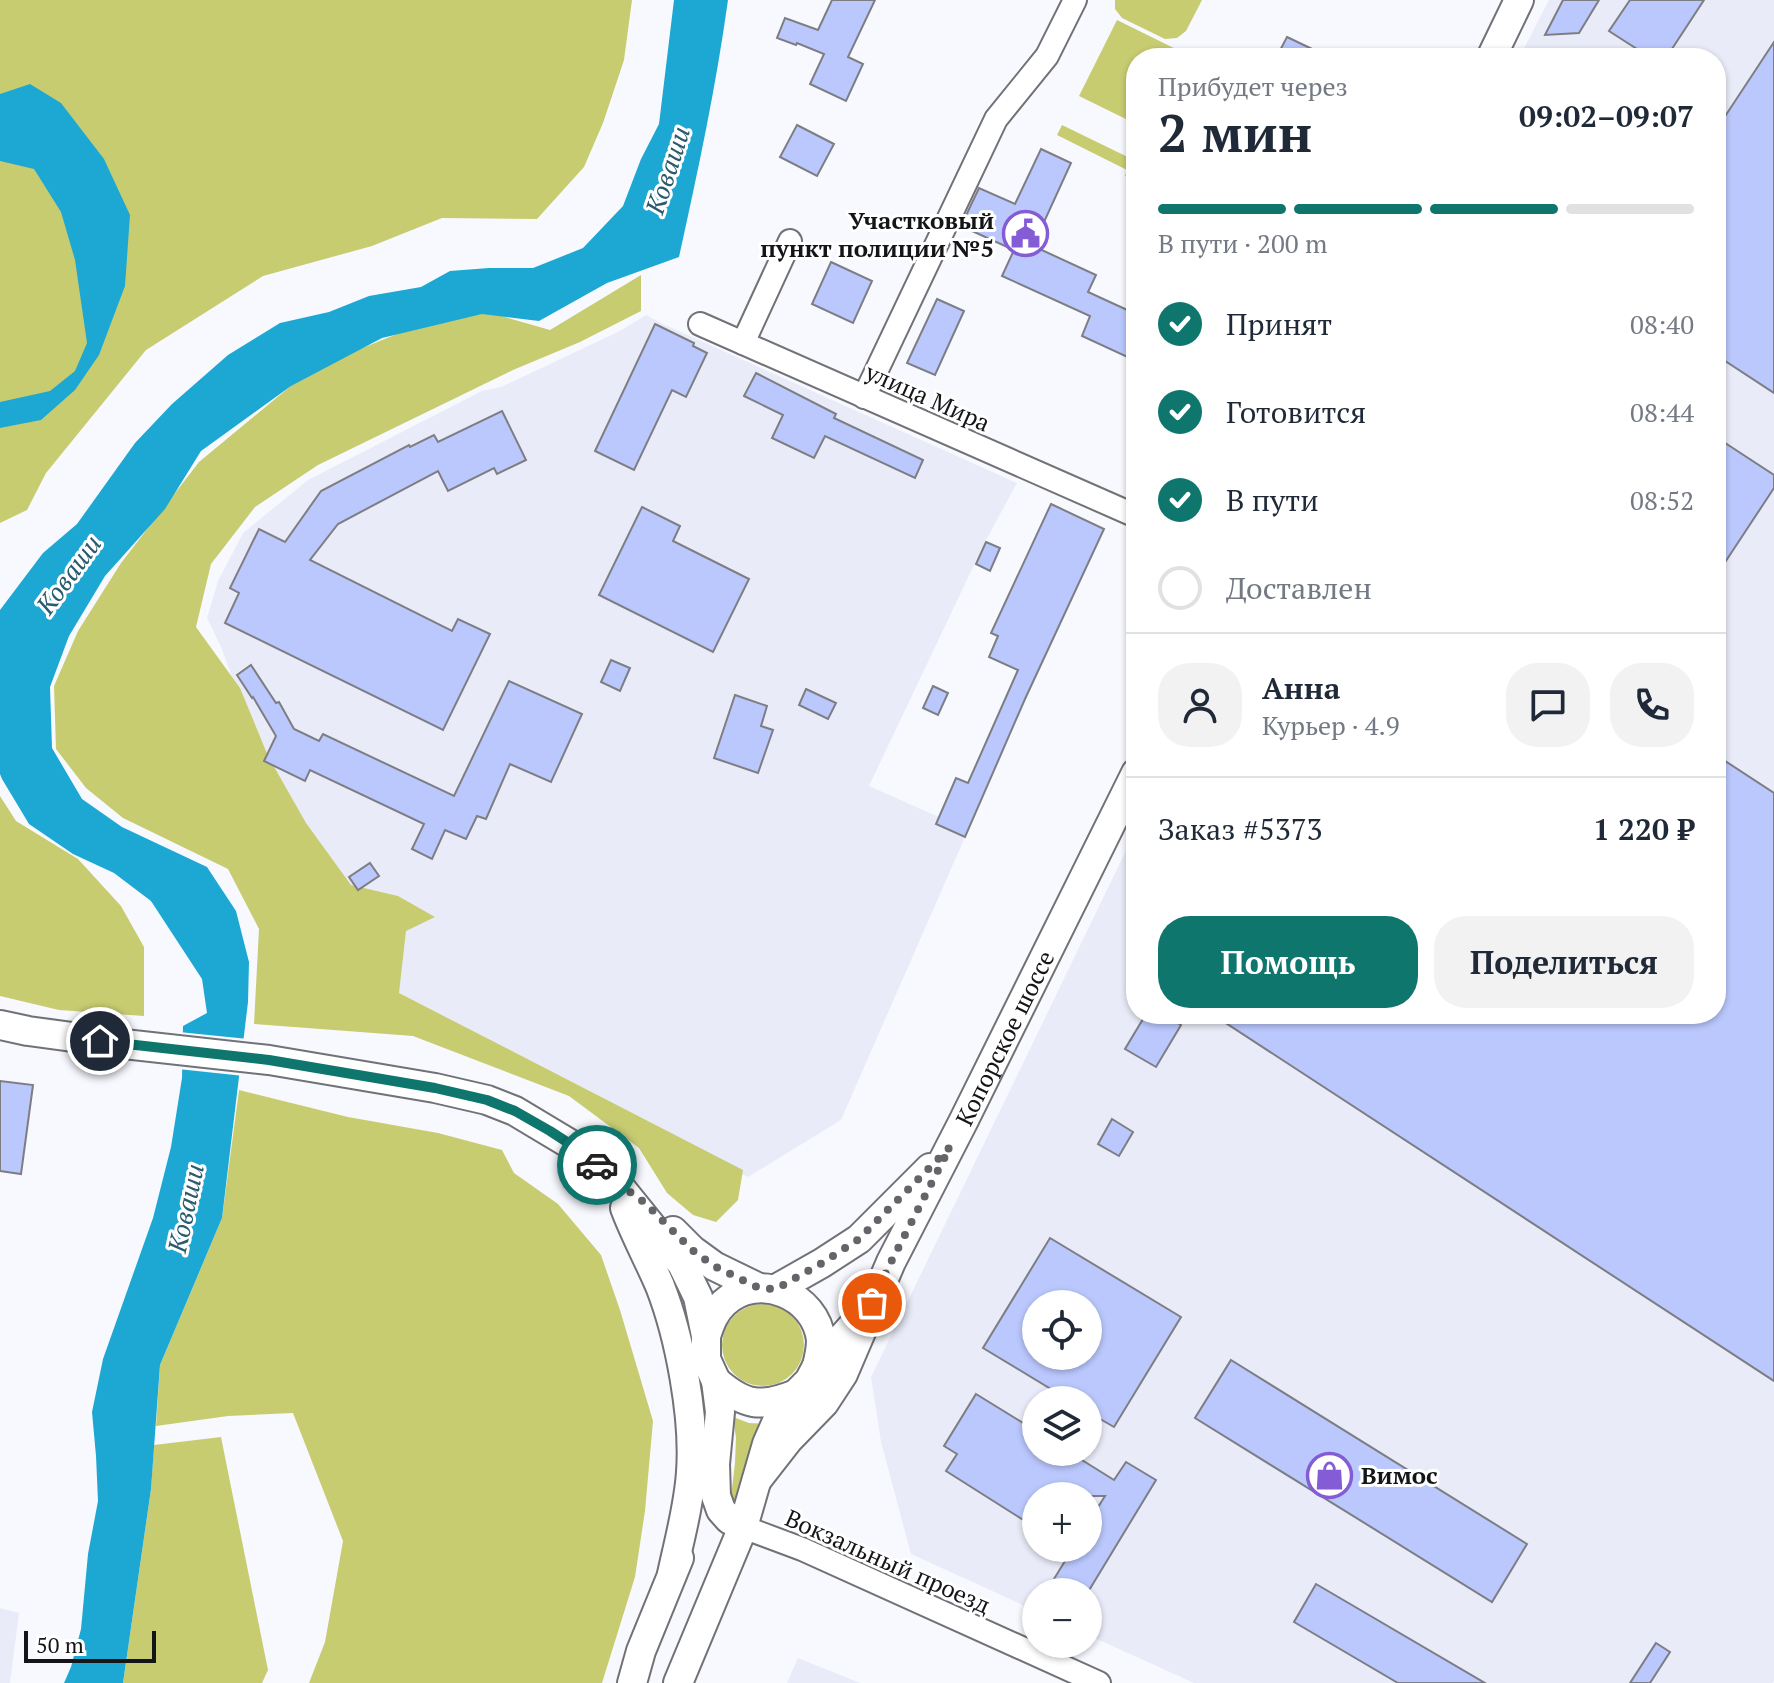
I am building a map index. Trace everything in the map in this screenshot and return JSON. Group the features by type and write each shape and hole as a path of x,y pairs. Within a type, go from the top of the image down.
{"main road":[{"path":"1496,48 1519,0"},
{"name":"Копорское шоссе","path":"872,1303 1126,793"},
{"path":"0,1025 124,1044 269,1060 435,1088 487,1100 515,1111 570,1144 645,1203 692,1250 714,1266 798,1299 814,1318 821,1341 817,1366"},
{"path":"706,1336 712,1318 724,1303 740,1292 767,1288 822,1263 859,1239 950,1147"},
{"path":"615,1181 682,1264 698,1297 706,1336 706,1359 716,1381 720,1412 715,1464 716,1496 721,1510 743,1527"},
{"path":"615,1181 661,1288 685,1381 691,1472 672,1574"},
{"path":"678,1683 743,1527 767,1444 778,1419 809,1381 817,1366 872,1303"},
{"path":"757,1480 789,1439 824,1403 843,1374 872,1303"},
{"path":"716,1381 733,1395 753,1403 775,1402 796,1394"},
{"path":"632,1683 641,1651 700,1511 715,1464"}],"street":[{"path":"864,397 996,119 1047,56 1075,0"},
{"path":"743,343 790,241"},
{"name":"улица Мира","path":"700,324 1126,512"},
{"name":"Вокзальный проезд","path":"743,1527 802,1549 1099,1683"}],"shaded area":[{"path":"1549,0 1774,0 1773,1683 1194,1683 1102,1641 1102,1578 1022,1578 1022,1605 911,1554 881,1442 871,1377 1126,851 1126,1024 1726,1024 1726,48 1524,48"},
{"path":"646,315 1017,483 985,542 869,786 939,817 936,824 965,837 841,1120 748,1177 368,999 269,778 221,647 207,618 218,581 243,533 308,480 482,391 501,387 620,331"},
{"path":"0,1608 19,1613 10,1683 0,1683"},
{"path":"798,1658 860,1683 787,1683"}],"green space":[{"path":"0,0 632,0 624,60 584,167 537,219 442,218 372,246 263,276 146,350 46,473 27,510 0,523"},
{"path":"1115,0 1202,0 1186,31 1177,38 1165,39 1122,18 1115,9"},
{"path":"1117,20 1174,48 1126,48 1126,119 1079,96"},
{"path":"1062,125 1126,156 1126,170 1057,135"},
{"path":"641,275 641,311 318,465 255,507 211,564 196,627 240,688 268,756 306,823 351,885 398,896 435,917 406,931 399,993 743,1170 738,1200 716,1222 693,1215 667,1193 639,1148 569,1096 413,1036 254,1024 259,929 228,869 123,818 86,788 56,749 54,686 78,631 121,563 199,462 292,385 350,353 412,328 480,310 550,330"},
{"path":"0,796 16,821 78,859 121,906 144,947 144,1016 59,1010 0,996"},
{"path":"239,1090 502,1150 514,1173 558,1204 601,1255 653,1421 635,1577 602,1683 309,1683 325,1642 343,1541 293,1413 228,1416 156,1426 160,1365 222,1218"},
{"path":"763,1304 779,1307 792,1316 801,1329 804,1345 801,1361 792,1374 779,1383 763,1386 747,1383 734,1374 725,1361 722,1345 725,1329 734,1316 747,1307"},
{"path":"733,1417 749,1423 767,1424 738,1516 731,1497 736,1438"},
{"path":"221,1437 268,1670 262,1683 123,1683 151,1489 154,1445"}],"water":[{"name":"Коваши","path":"674,0 728,0 700,161 679,257 607,283 539,321 482,314 382,338 291,386 201,451 165,509 105,576 69,636 50,687 52,748 82,799 122,827 207,867 236,911 249,962 248,1002 222,1218 160,1365 151,1489 123,1683 64,1683 81,1629 88,1554 98,1501 92,1412 103,1359 153,1218 171,1147 182,1078 183,1026 207,1013 202,979 151,901 114,873 73,854 29,824 2,779 0,610 43,553 77,524 135,443 172,404 228,355 280,323 329,312 369,296 421,287 450,271 533,268 583,248 623,206 641,159 659,124"},
{"path":"30,84 61,103 104,159 130,215 125,286 99,355 75,390 41,420 0,428 0,402 50,391 75,371 87,343 75,260 61,212 34,169 0,161 0,94"}],"pier":[{"path":"179,1032 248,1039 244,1076 178,1069"}],"building":[{"path":"832,0 875,0 848,57 863,64 846,101 810,84 824,54 777,38 785,18 818,30"},
{"path":"1563,0 1599,0 1579,33 1545,35"},
{"path":"1630,0 1704,0 1673,48 1635,48 1609,31"},
{"path":"1287,37 1310,48 1281,48"},
{"path":"1774,42 1774,393 1726,362 1726,115"},
{"path":"797,125 834,144 817,176 780,157"},
{"path":"1041,149 1071,163 1033,246 1096,275 1088,292 1126,309 1126,356 1082,336 1090,316 1002,276 1014,250 961,226 979,188 1015,204"},
{"path":"831,262 872,281 853,323 812,304"},
{"path":"937,299 964,311 935,375 907,363"},
{"path":"655,324 694,343 693,346 707,353 686,397 672,390 634,470 595,451"},
{"path":"756,373 836,414 834,418 923,460 915,478 825,436 814,458 772,438 783,415 744,396"},
{"path":"502,411 526,460 497,474 494,468 448,491 438,471 338,524 310,560 452,631 458,619 490,634 443,730 225,623 239,593 230,588 259,529 285,542 321,491 409,445 434,435 438,442"},
{"path":"1726,444 1774,475 1774,488 1726,561"},
{"path":"1051,504 1104,529 965,837 936,824 956,778 968,783 1018,670 989,657 998,636 991,633"},
{"path":"642,507 680,526 673,541 749,579 713,652 599,595"},
{"path":"986,542 1000,548 990,571 976,564"},
{"path":"611,660 630,668 620,691 601,682"},
{"path":"251,665 276,703 279,702 294,729 319,741 323,734 454,796 509,681 582,714 551,782 510,764 486,819 477,816 466,839 445,830 432,859 412,849 424,824 310,770 305,781 264,761 276,736 237,675"},
{"path":"933,686 948,693 938,715 923,708"},
{"path":"806,689 836,703 828,719 799,705"},
{"path":"735,695 767,706 761,726 773,730 758,773 714,758"},
{"path":"1726,762 1774,793 1774,1381 1227,1024 1726,1024"},
{"path":"370,863 379,876 358,890 349,877"},
{"path":"1140,1024 1181,1025 1156,1067 1125,1049"},
{"path":"0,1081 33,1085 21,1174 0,1171"},
{"path":"1112,1119 1133,1132 1119,1156 1098,1144"},
{"path":"1050,1238 1181,1317 1114,1427 1102,1420 1102,1386 1046,1386 983,1348"},
{"path":"1231,1360 1527,1544 1492,1602 1195,1418"},
{"path":"976,1394 1022,1422 1022,1466 1092,1466 1114,1480 1126,1462 1156,1480 1096,1578 1055,1578 1064,1562 1102,1562 1102,1501 1105,1496 1102,1496 1102,1482 1022,1482 1022,1519 946,1471 957,1454 944,1446"},
{"path":"1316,1584 1485,1683 1398,1683 1294,1622"},
{"path":"1656,1643 1670,1652 1650,1683 1630,1683"}],"way so far":[{"path":"597,1165 645,1203 692,1250 714,1266 759,1288 776,1289 859,1239 950,1147 872,1303"}],"place":[{"name":"Участковый пункт полиции №5","path":"1025,234"},
{"name":"Вимос","path":"1330,1475"}],"route":[{"path":"100,1041 269,1060 435,1088 487,1100 515,1111 550,1131 597,1165"}]}
